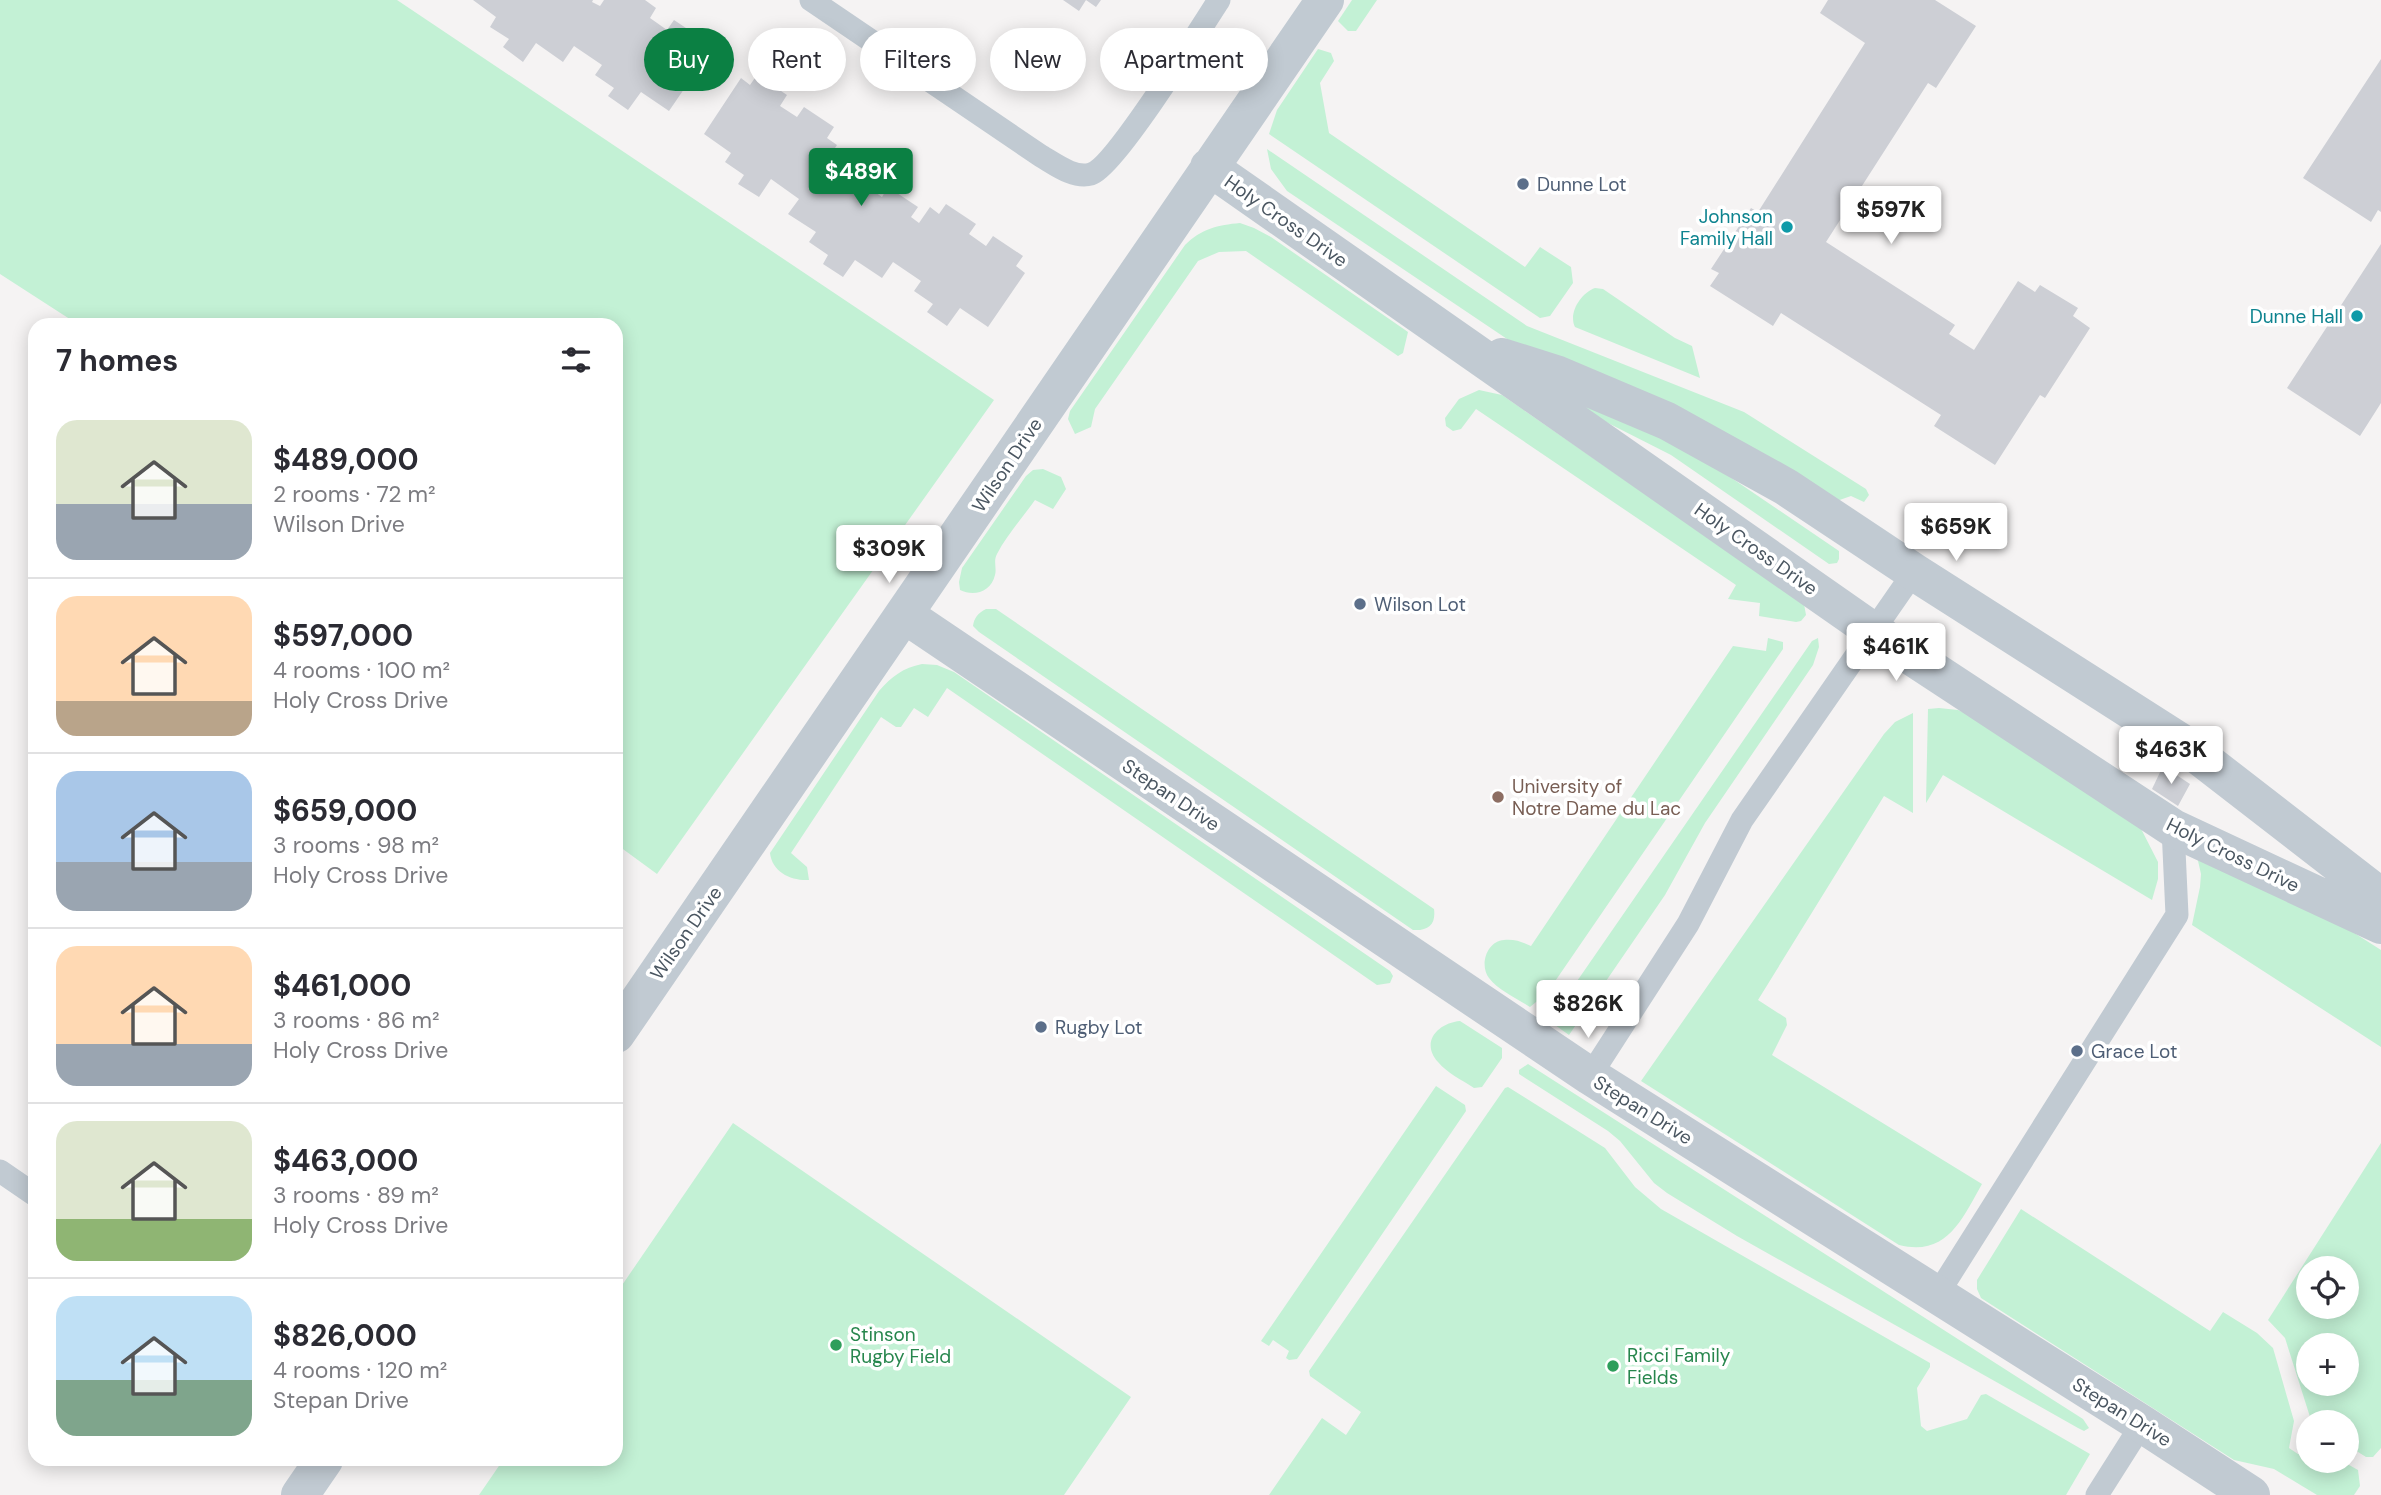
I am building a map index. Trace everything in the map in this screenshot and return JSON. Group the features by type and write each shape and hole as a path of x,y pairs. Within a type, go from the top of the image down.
{"street":[{"name":"Wilson Drive","path":"623,1024 1325,0"},
{"name":"Holy Cross Drive","path":"1209,167 1873,631 2173,828 2381,925"},
{"name":"Holy Cross Drive","path":"1467,346 1556,374 1667,421 1786,487 2182,743 2381,897"},
{"name":"Stepan Drive","path":"905,615 1590,1076 2251,1495"},
{"path":"300,1495 320,1466"}],"lane":[{"path":"811,0 1041,156 1072,173 1090,175 1101,168 1123,142 1219,0"},
{"path":"1590,1076 1688,923 1742,820 1914,572"},
{"path":"1937,1295 2177,915 2173,828"},
{"path":"0,1171 28,1190"},
{"path":"2097,1495 2142,1424"}],"green space":[{"path":"0,0 397,0 994,400 657,874 623,849 623,318 68,318 0,274"},
{"path":"1352,0 1377,0 1356,31 1348,31 1338,21"},
{"path":"1318,49 1331,53 1334,61 1320,83 1329,133 1525,267 1540,247 1571,267 1573,283 1550,316 1540,318 1269,134 1277,110"},
{"path":"1267,149 1527,326 1744,412 1866,489 1869,495 1864,502 1851,496 1831,503 1516,345 1287,191 1271,169"},
{"path":"1240,223 1271,237 1408,332 1403,353 1398,356 1246,251 1219,252 1198,261 1095,409 1091,427 1075,434 1068,419 1070,411 1185,245 1210,229"},
{"path":"1595,288 1603,289 1675,338 1692,346 1700,378 1575,327 1573,316 1577,304 1585,294"},
{"path":"1533,385 1680,443 1839,551 1837,563 1829,564 1671,455"},
{"path":"1479,390 1502,395 1804,604 1806,615 1796,622 1759,616 1760,603 1728,599 1736,585 1476,409 1461,429 1453,431 1446,426 1445,418 1459,399"},
{"path":"1043,469 1061,477 1066,489 1053,509 1035,500 997,554 995,575 990,586 976,593 960,590 962,568 1026,476 1033,470"},
{"path":"986,609 996,609 1434,909 1434,919 1430,926 1413,930 979,632 973,626 977,616"},
{"path":"1768,638 1783,642 1783,649 1547,993 1530,1007 1508,994 1486,973 1485,961 1489,949 1498,941 1504,940 1531,946 1733,646 1766,651"},
{"path":"1818,638 1819,647 1813,665 1705,823 1665,895 1569,1035 1555,1025 1564,1000 1812,641"},
{"path":"922,664 937,665 954,672 1390,971 1393,976 1390,983 1377,985 947,688 928,717 914,708 901,727 896,727 881,717 791,853 807,867 809,880 789,877 778,870 770,853 879,691 898,673"},
{"path":"1928,709 1958,710 1976,718 2135,817 2158,862 2158,879 2152,900 1943,775 1926,803"},
{"path":"1913,713 1913,813 1884,796 1758,1000 1786,1018 1787,1025 1772,1055 1982,1184 1960,1222 1951,1232 1941,1240 1916,1247 1899,1245 1641,1081 1884,734 1895,722"},
{"path":"2196,852 2293,894 2381,950 2381,1047 2192,925 2201,874"},
{"path":"1460,1021 1502,1048 1502,1058 1482,1087 1474,1088 1455,1076 1433,1055 1431,1041 1434,1035 1445,1025"},
{"path":"1528,1064 2083,1419 2089,1428 2084,1431 2078,1428 1737,1236 1667,1193 1654,1183 1620,1141 1608,1131 1519,1074 1519,1070"},
{"path":"1436,1086 1465,1105 1466,1111 1297,1359 1289,1360 1286,1358 1289,1351 1273,1340 1269,1346 1261,1341"},
{"name":"Ricci Family Fields","path":"1508,1087 1605,1148 1635,1187 1661,1209 1930,1363 1917,1388 1921,1426 1927,1431 1967,1419 1981,1395 1986,1394 2090,1454 2066,1495 1269,1495 1322,1418 1346,1435 1361,1412 1310,1376 1309,1371"},
{"name":"Stinson Rugby Field","path":"733,1123 1131,1397 1064,1495 479,1495 499,1466 623,1466 623,1284"},
{"path":"2381,1143 2381,1448 2373,1457 2366,1457 2359,1453 2359,1410 2308,1410 2303,1396 2359,1396 2359,1333 2296,1333 2296,1373 2285,1338 2268,1320 2296,1276 2296,1319 2359,1319 2359,1256 2309,1256"},
{"path":"2021,1209 2210,1331 2223,1312 2257,1333 2273,1348 2294,1421 2289,1448 2296,1453 2296,1473 2358,1473 2360,1486 2354,1495 2317,1495 2274,1469 2234,1460 1981,1298 1977,1280"}],"building":[{"path":"473,0 593,0 592,2 600,6 604,0 645,0 656,8 650,18 664,28 644,28 644,91 683,91 669,111 641,92 628,110 608,96 614,88 595,75 602,65 574,46 563,62 536,43 523,62 503,47 509,39 490,27 496,17"},
{"path":"1063,0 1086,0 1079,11"},
{"path":"1086,0 1101,0 1096,7"},
{"name":"Johnson Family Hall","path":"1828,0 1935,0 1976,26 1936,88 1928,83 1826,242 1955,325 1949,334 1974,350 2018,281 2035,292 2040,285 2078,308 2073,316 2090,328 2045,398 2040,395 1995,465 1934,426 1941,415 1781,313 1773,326 1710,286 1719,273 1711,269 1751,208 1758,212 1865,43 1820,13"},
{"path":"674,20 686,28 668,28"},
{"path":"2381,59 2381,212 2378,210 2371,222 2303,178"},
{"path":"741,78 748,83 748,91 781,91 787,95 780,106 797,117 804,107 834,127 827,138 837,145 827,160 834,165 841,155 871,175 865,185 882,197 888,187 918,207 911,217 919,223 930,207 939,214 946,204 976,224 969,234 986,246 993,236 1023,256 1016,266 1025,273 988,327 960,308 947,326 927,312 933,304 914,291 921,281 893,262 882,278 855,260 843,277 823,264 828,255 809,242 816,232 788,214 799,199 771,179 759,197 738,184 744,175 725,162 731,153 704,134"},
{"name":"Dunne Hall","path":"2381,244 2381,403 2360,436 2287,388"},
{"path":"2163,766 2190,784 2178,806 2152,789"}],"place":[{"name":"Dunne Lot","path":"1523,184"},
{"name":"Johnson Family Hall","path":"1787,227"},
{"name":"Dunne Hall","path":"2357,316"},
{"name":"Wilson Lot","path":"1360,604"},
{"name":"University of Notre Dame du Lac","path":"1498,797"},
{"name":"Rugby Lot","path":"1041,1027"},
{"name":"Grace Lot","path":"2077,1051"},
{"name":"Stinson Rugby Field","path":"836,1345"},
{"name":"Ricci Family Fields","path":"1613,1366"}]}
